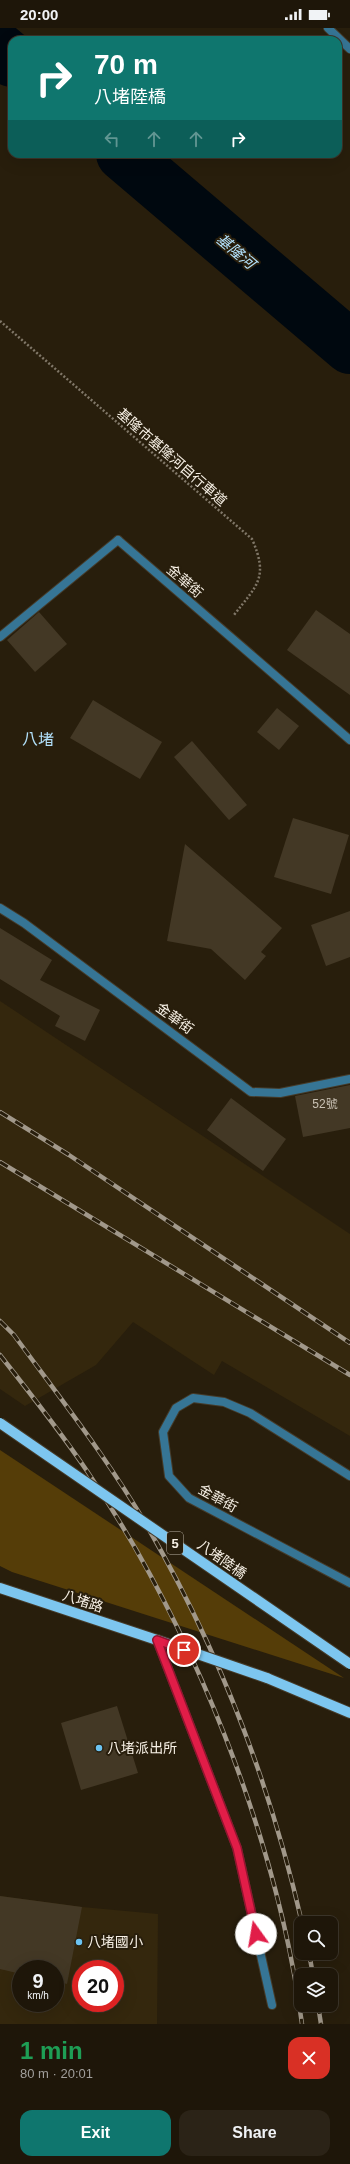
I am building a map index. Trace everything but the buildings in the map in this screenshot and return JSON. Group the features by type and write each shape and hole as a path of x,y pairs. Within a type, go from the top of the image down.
{"main road":[{"name":"八堵陸橋","path":"0,1423 350,1664"},
{"name":"八堵路","path":"0,1588 157,1640"},
{"path":"157,1640 267,1678 350,1713"}],"street":[{"path":"328,28 336,36"},
{"path":"342,41 350,49"},
{"name":"金華街","path":"0,637 118,540 350,740"},
{"name":"金華街","path":"0,908 24,923 251,1092 280,1093 350,1079"},
{"name":"金華街","path":"350,1476 250,1413 224,1402 193,1398 176,1408 163,1432 169,1476 189,1498 350,1583"},
{"path":"157,1640 237,1848 272,2005"}],"path":[{"name":"基隆市基隆河自行車道","path":"0,321 252,539 260,559 259,583 222,630"}],"shaded area":[{"path":"0,1001 350,1234 350,1436 222,1361 214,1375 133,1322 96,1365 25,1406 0,1389"},
{"path":"0,1450 344,1678 12,1572 0,1566"},
{"name":"八堵國小","path":"0,1896 82,1907 158,1914 157,2024 0,2024"}],"waterway":[{"name":"基隆河","path":"0,50 8,57"},
{"name":"基隆河","path":"128,158 350,347"}],"railway":[{"path":"0,1112 69,1155 350,1343"},
{"path":"0,1162 350,1375"},
{"path":"0,1321 14,1335 83,1429 116,1477 147,1526 173,1573 197,1621 240,1718 274,1819 300,1916"},
{"path":"0,1355 45,1412 77,1456 126,1532 162,1597 195,1665 225,1736 251,1808 273,1881 290,1953 302,2024"},
{"path":"310,1960 312,1968"},
{"path":"319,2012 321,2024"}],"place":[{"name":"八堵派出所","path":"99,1748"},
{"name":"八堵國小","path":"79,1942"}],"district":[{"name":"八堵","path":"38,739"}],"route":[{"path":"184,1650 157,1640 237,1848 256,1934"}]}
